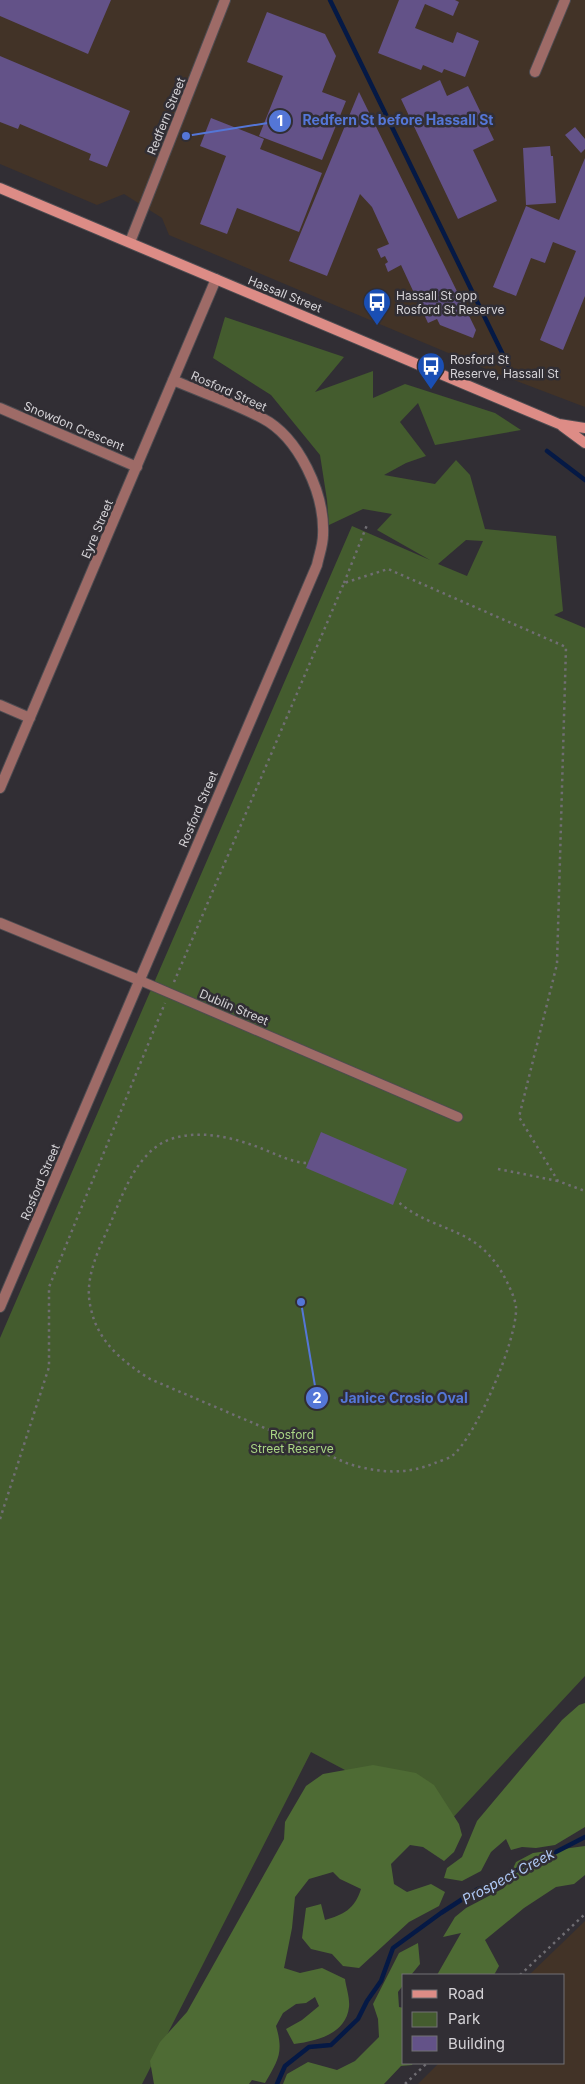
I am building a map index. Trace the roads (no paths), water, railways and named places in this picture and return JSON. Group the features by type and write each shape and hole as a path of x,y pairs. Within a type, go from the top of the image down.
{"main road":[{"name":"Hassall Street","path":"0,188 559,424 585,443"},
{"name":"Hassall Street","path":"559,424 585,428"}],"street":[{"name":"Redfern Street","path":"130,242 225,0"},
{"path":"536,72 565,0"},
{"name":"Eyre Street","path":"0,788 216,279"},
{"name":"Rosford Street","path":"0,1307 317,565 323,535 320,504 305,463 286,437 263,418 173,380"},
{"name":"Snowdon Crescent","path":"0,408 137,466"},
{"path":"0,704 30,718"},
{"name":"Dublin Street","path":"0,923 139,980"}],"lane":[{"name":"Dublin Street","path":"139,980 458,1117"}],"waterway":[{"path":"330,0 508,365"},
{"path":"547,451 585,480"},
{"name":"Prospect Creek","path":"277,2084 285,2066 309,2047 331,2045 358,2019 367,2001 381,1981 393,1948 478,1889 494,1886 524,1865 552,1854 585,1837"}],"place":[{"name":"Redfern St before Hassall St","path":"186,136"},
{"name":"Hassall St opp Rosford St Reserve","path":"377,326"},
{"name":"Rosford St Reserve, Hassall St","path":"431,390"},
{"name":"Janice Crosio Oval","path":"301,1302"}],"park label":[{"name":"Rosford Street Reserve","path":"292,1441"}]}
